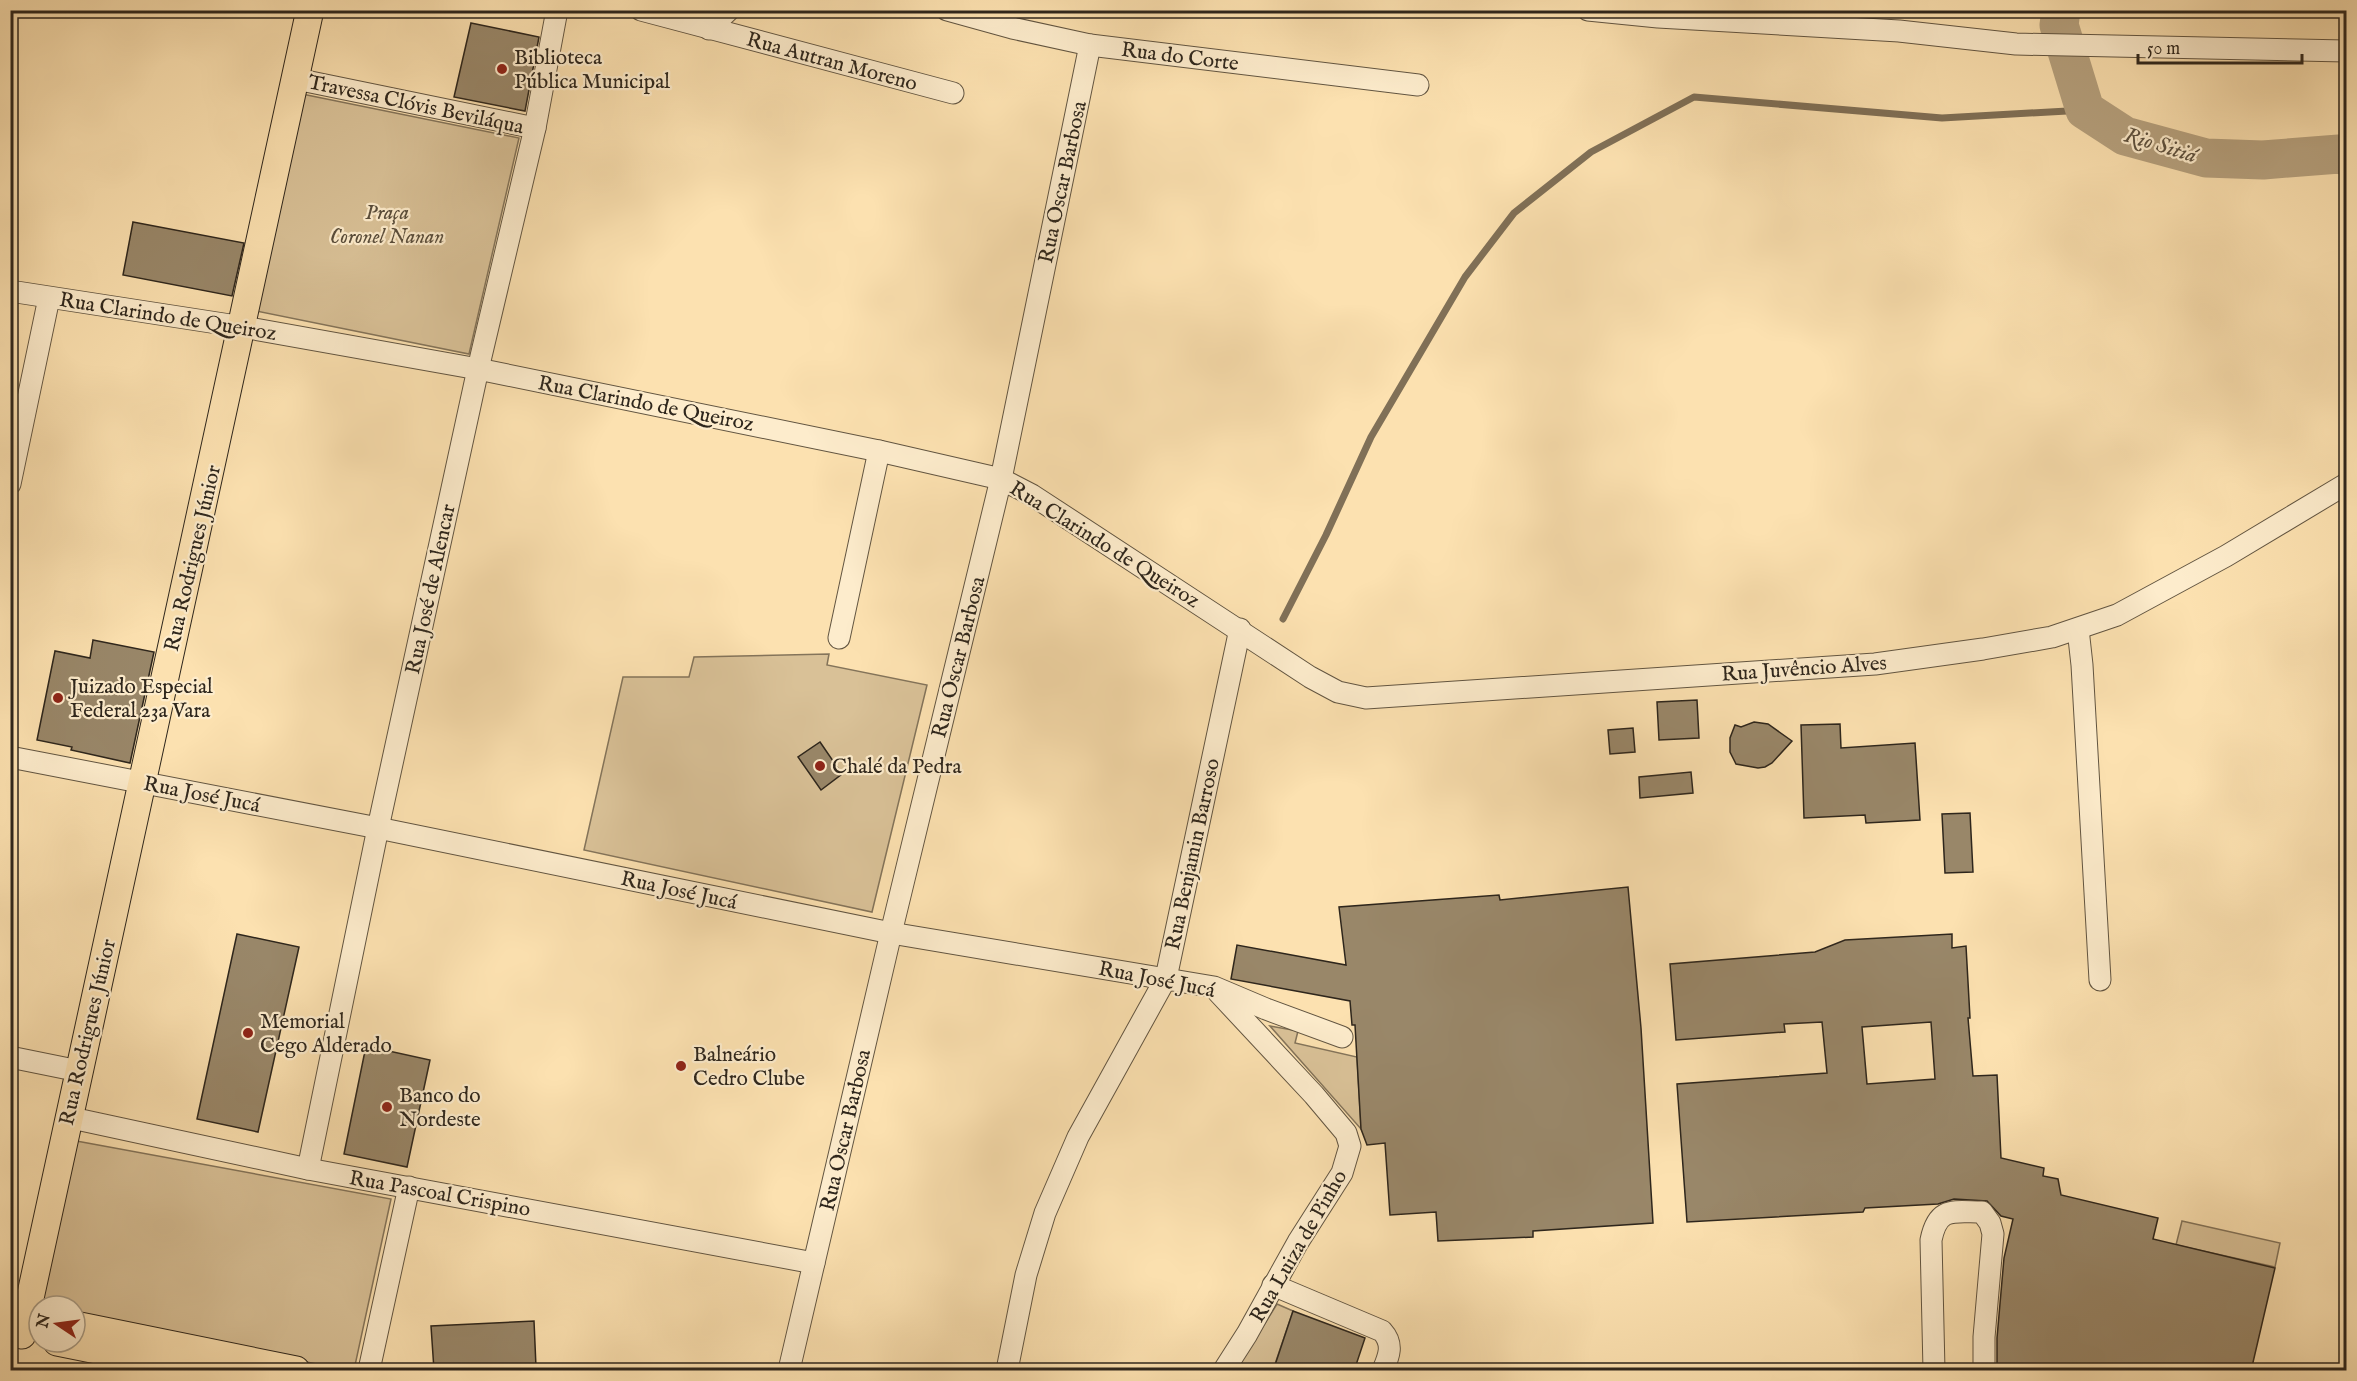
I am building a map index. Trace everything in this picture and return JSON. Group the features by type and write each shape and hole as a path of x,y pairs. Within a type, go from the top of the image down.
{"main road":[{"name":"Rua Rodrigues Júnior","path":"25,1325 67,1117 243,327 310,10"},
{"path":"87,1332 130,1355 296,1371"},
{"path":"87,1347 196,1371"}],"street":[{"name":"Rua José de Alencar","path":"308,1169 378,828 478,369 536,128 557,10"},
{"name":"Rua Autran Moreno","path":"641,10 953,93"},
{"path":"709,29 729,10"},
{"name":"Rua do Corte","path":"947,10 1012,28 1090,45 1418,85"},
{"path":"1588,10 1658,18 1899,31 2016,44 2346,51"},
{"name":"Rua Oscar Barbosa","path":"789,1371 891,933 1001,479 1090,45"},
{"name":"Travessa Clóvis Beviláqua","path":"296,79 536,128"},
{"name":"Rua Clarindo de Queiroz","path":"10,291 243,327 478,369 879,451 1001,479 1032,495 1240,630"},
{"path":"10,484 49,298"},
{"path":"839,638 879,451"},
{"name":"Rua Juvêncio Alves","path":"1240,630 1338,692 1366,698 1875,664 1983,650 2052,637 2117,615 2226,556 2346,484"},
{"path":"2078,629 2083,677 2100,980"},
{"name":"Rua Benjamin Barroso","path":"1007,1371 1026,1275 1045,1213 1077,1137 1166,978 1240,630"},
{"name":"Rua José Jucá","path":"10,757 378,828 891,933 1214,987 1342,1037"},
{"name":"Rua Luiza de Pinho","path":"1214,987 1314,1095 1346,1133 1350,1146 1342,1173 1273,1285 1224,1371"},
{"path":"10,1057 79,1071"},
{"name":"Rua Pascoal Crispino","path":"67,1117 308,1169 814,1263"},
{"path":"369,1371 410,1187"},
{"path":"1934,1371 1931,1240 1934,1224 1941,1215 1954,1212 1982,1212 1990,1223 1993,1234 1984,1337 1984,1371"},
{"path":"1273,1285 1382,1331 1388,1338 1390,1347 1383,1371"}],"green space":[{"name":"Praça Coronel Nanan","path":"302,94 519,138 469,354 256,311"},
{"path":"829,654 827,665 927,685 872,912 584,850 623,677 689,677 694,657"},
{"path":"1270,1026 1298,1031 1295,1043 1357,1057 1361,1129"},
{"path":"71,1140 391,1199 354,1370 87,1316 87,1294 41,1294"},
{"path":"2182,1221 2280,1243 2275,1267 2176,1245"},
{"path":"1277,1304 1293,1311 1273,1370 1236,1370"}],"building":[{"name":"Biblioteca Pública Municipal","path":"471,23 539,37 525,111 454,97"},
{"path":"133,222 244,243 232,296 123,275"},
{"path":"93,640 154,652 130,763 37,740 55,651 90,658"},
{"path":"1697,700 1699,738 1659,740 1657,702"},
{"path":"1754,722 1768,724 1792,741 1772,763 1765,767 1736,764 1730,752 1730,738 1735,725 1741,727"},
{"path":"1840,724 1841,748 1915,743 1920,820 1866,823 1865,815 1804,818 1801,725"},
{"path":"1633,728 1635,752 1610,754 1608,730"},
{"name":"Chalé da Pedra","path":"820,742 842,774 821,790 798,757"},
{"path":"1691,772 1693,793 1640,798 1639,777"},
{"path":"1970,813 1973,872 1945,873 1942,814"},
{"path":"1628,887 1641,1028 1653,1223 1533,1231 1533,1237 1438,1241 1436,1212 1390,1215 1385,1143 1367,1145 1361,1129 1355,1025 1352,1025 1350,1001 1231,979 1237,945 1346,965 1339,907 1499,895 1500,900"},
{"name":"Memorial Cego Alderado","path":"237,934 299,947 258,1132 197,1119"},
{"path":"1952,934 1952,948 1966,946 1970,1018 1968,1018 1973,1076 1997,1075 2001,1158 2044,1168 2043,1176 2058,1179 2061,1195 2158,1218 2153,1239 2275,1268 2251,1371 1997,1371 1997,1338 2004,1258 2013,1219 2001,1216 1987,1201 1954,1199 1938,1204 1865,1208 1863,1212 1687,1222 1677,1084 1827,1073 1822,1022 1784,1024 1785,1032 1676,1040 1670,964 1815,952 1845,940","holes":["1931,1022 1935,1079 1867,1084 1862,1027"]},
{"name":"Banco do Nordeste","path":"366,1046 430,1060 407,1167 344,1154"},
{"path":"1293,1311 1365,1338 1354,1371 1273,1371"},
{"path":"534,1321 536,1367 434,1370 431,1326"}],"waterway":[{"name":"Rio Sitiá","path":"2061,10 2059,25 2085,110 2125,136 2206,158 2263,160 2339,154 2346,156"},
{"path":"1283,619 1326,535 1371,437 1465,277 1514,213 1591,152 1694,97 1942,118 2085,110"}],"place":[{"name":"Biblioteca Pública Municipal","path":"502,69"},
{"name":"Juizado Especial Federal 23a Vara","path":"58,698"},
{"name":"Chalé da Pedra","path":"820,766"},
{"name":"Memorial Cego Alderado","path":"248,1033"},
{"name":"Balneário Cedro Clube","path":"681,1066"},
{"name":"Banco do Nordeste","path":"387,1107"}]}
